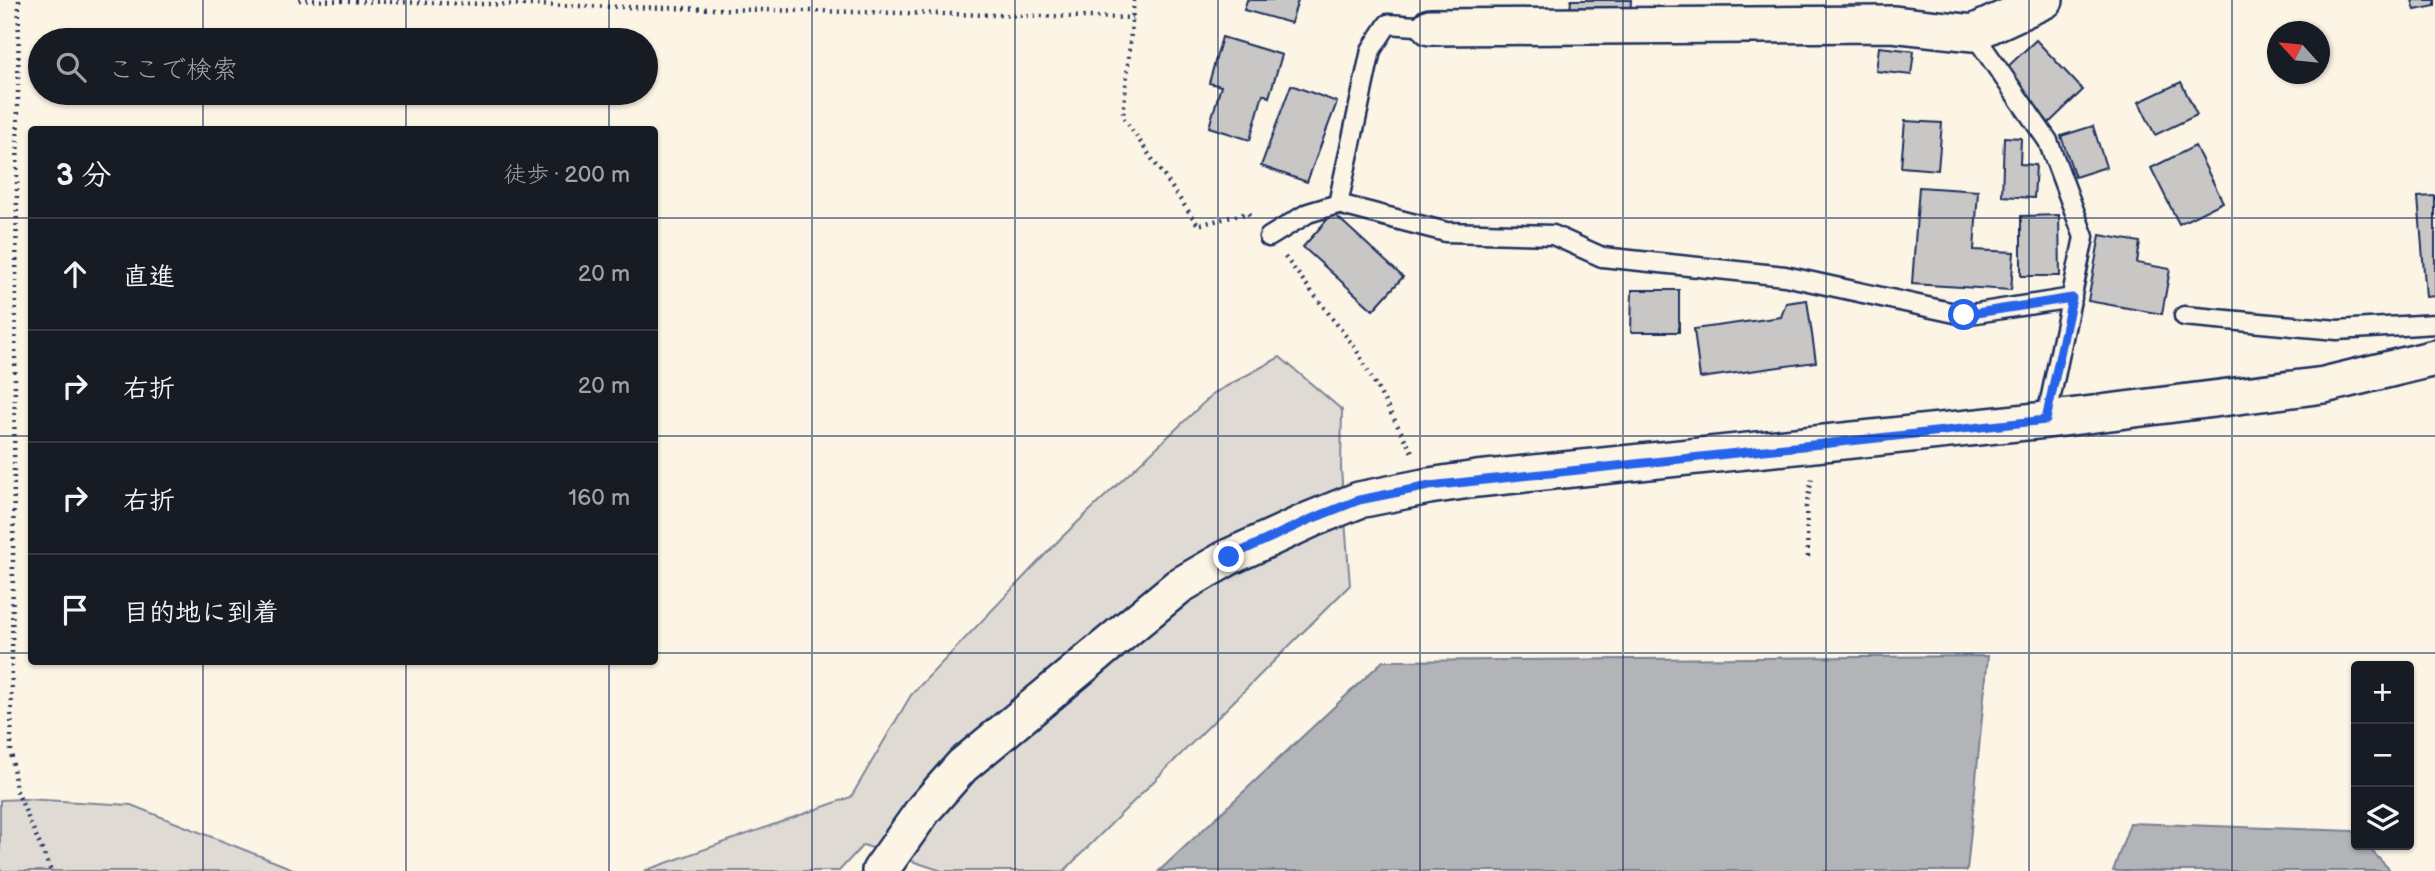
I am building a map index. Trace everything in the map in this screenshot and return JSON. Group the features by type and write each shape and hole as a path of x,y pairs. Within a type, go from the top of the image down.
{"street":[{"path":"1430,27 1892,24 1973,33 2045,0"},
{"path":"880,871 924,809 962,766 1179,586 1229,557 1359,500 1429,486 2046,420 2325,385 2435,358"}],"lane":[{"path":"1338,204 1371,50 1388,24 1430,27"},
{"path":"1973,33 2048,141 2084,237 2046,420"},
{"path":"1269,237 1308,213 1338,204 1446,232 1553,235 1602,257 1785,276 1964,315 2072,298"},
{"path":"2184,316 2337,330 2435,324"}],"path":[{"path":"19,0 11,751 16,789 51,871"},
{"path":"299,0 1133,18"},
{"path":"1134,0 1123,117 1198,225 1248,213 1269,237 1356,349 1429,486"},
{"path":"1808,557 1806,507 1814,468 1825,443"}],"shaded area":[{"path":"1280,357 1342,410 1341,469 1350,585 1064,871 942,871 863,845 839,871 644,871 851,797 911,695 1061,538 1214,393"},
{"path":"1988,656 1967,871 1159,871 1383,661"},
{"path":"0,800 131,805 298,871 0,871"},
{"path":"2130,823 2351,831 2351,850 2371,850 2391,871 2113,871"}],"building":[{"path":"1247,0 1298,0 1291,23 1244,10"},
{"path":"1571,0 1631,0 1630,15 1570,12"},
{"path":"2412,0 2435,0 2435,6 2415,10"},
{"path":"1222,37 1282,55 1269,97 1263,94 1250,140 1209,127 1221,86 1209,83"},
{"path":"2036,40 2083,90 2049,123 2002,72"},
{"path":"1879,47 1914,51 1911,75 1876,71"},
{"path":"2181,82 2197,115 2155,135 2139,102"},
{"path":"1291,85 1337,102 1307,182 1261,166"},
{"path":"1905,121 1942,123 1938,170 1901,167"},
{"path":"2093,126 2106,167 2075,177 2061,136"},
{"path":"2004,137 2021,138 2020,164 2036,165 2034,198 2002,196"},
{"path":"2195,146 2223,202 2179,224 2151,168"},
{"path":"1919,187 1978,191 1974,250 2014,252 2011,290 1912,284"},
{"path":"2435,196 2435,296 2426,297 2418,197"},
{"path":"1333,213 1403,277 1373,310 1303,247"},
{"path":"2059,215 2060,276 2021,276 2021,216"},
{"path":"2100,235 2140,242 2137,263 2170,269 2162,314 2088,301"},
{"path":"1632,290 1679,290 1679,332 1631,332"},
{"path":"1807,300 1816,362 1700,378 1694,329 1781,317 1786,303"}],"route":[{"path":"1229,557 1359,500 1429,486 2046,420 2072,298 1964,315"}]}
